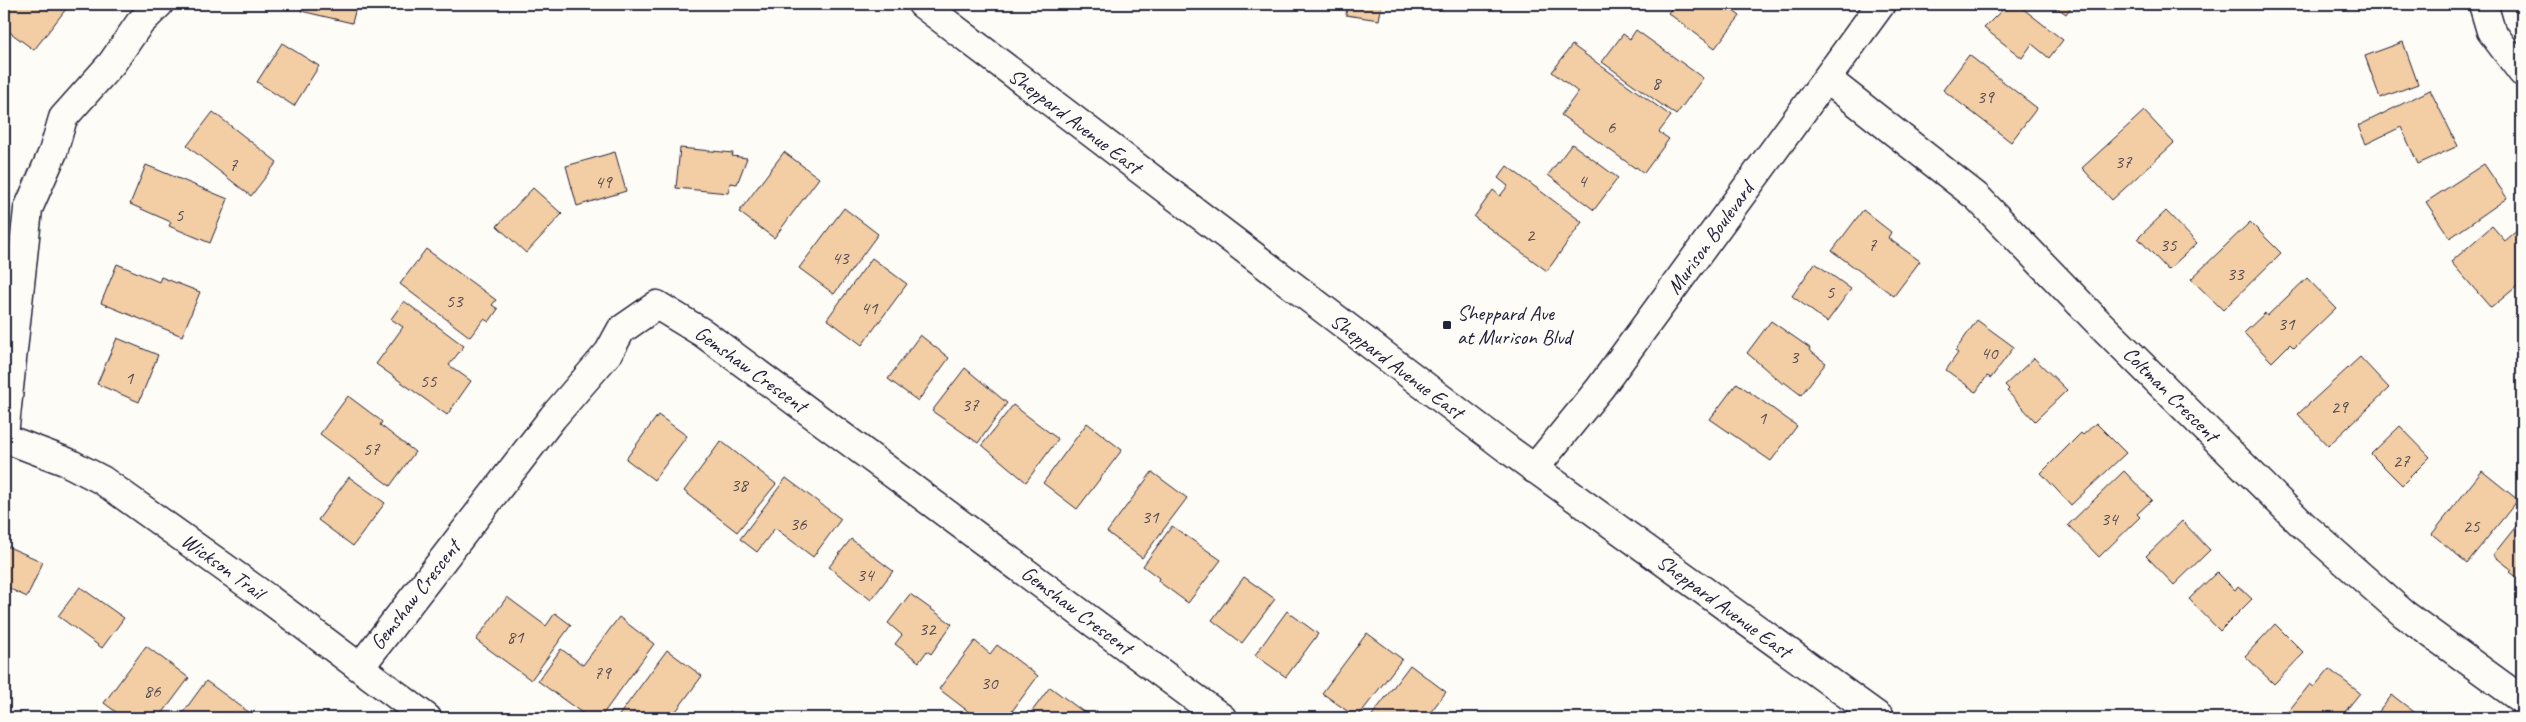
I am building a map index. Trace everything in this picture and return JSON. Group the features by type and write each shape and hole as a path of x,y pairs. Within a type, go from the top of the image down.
{"street":[{"path":"4,435 28,209 53,152 63,118 112,63 139,24 159,4"},
{"name":"Sheppard Avenue East","path":"922,4 1534,468 1880,718"},
{"name":"Murison Boulevard","path":"1534,468 1600,388 1881,4"},
{"path":"2483,4 2491,31 2522,72"},
{"name":"Coltman Crescent","path":"1827,79 1977,197 2096,320 2310,530 2404,614 2522,700"},
{"name":"Gemshaw Crescent","path":"360,667 553,417 609,352 621,330 657,305 704,333 1222,718"},
{"name":"Wickson Trail","path":"4,438 67,462 102,480 270,600 427,718"}],"building":[{"path":"4,4 70,4 34,50 4,28"},
{"path":"303,4 357,4 352,23 301,11"},
{"path":"1335,4 1382,4 1379,20 1346,15 1347,6"},
{"path":"1675,4 1724,4 1740,16 1715,48 1668,13"},
{"path":"2008,4 2017,4 2063,40 2049,58 2032,44 2022,58 1984,28"},
{"path":"2052,4 2073,4 2066,14"},
{"path":"1636,30 1703,78 1676,115 1602,62 1623,34 1630,39"},
{"path":"2403,42 2418,84 2380,98 2365,56"},
{"path":"282,43 319,66 294,106 257,82"},
{"path":"1572,45 1671,116 1659,132 1669,139 1644,173 1561,115 1578,92 1552,72"},
{"path":"1969,55 2037,108 2011,142 1943,90"},
{"path":"2430,90 2458,146 2418,164 2401,127 2366,144 2358,126"},
{"path":"2144,111 2174,143 2112,200 2082,168"},
{"path":"213,112 277,162 251,196 187,146"},
{"path":"1572,144 1618,178 1594,210 1548,175"},
{"path":"680,148 733,153 732,156 747,158 737,184 730,183 728,193 676,188"},
{"path":"615,152 626,191 577,206 566,166"},
{"path":"784,152 819,178 774,238 739,212"},
{"path":"2484,164 2507,198 2450,238 2426,202"},
{"path":"146,165 228,199 210,243 169,226 171,222 130,204"},
{"path":"1507,166 1582,222 1547,271 1474,217 1493,190 1500,196 1508,186 1498,178"},
{"path":"533,188 562,214 526,253 497,226"},
{"path":"844,208 878,234 834,294 799,268"},
{"path":"1863,210 1891,232 1888,238 1920,261 1894,296 1832,251"},
{"path":"2166,211 2197,243 2168,270 2138,238"},
{"path":"2250,222 2281,253 2223,310 2191,279"},
{"path":"2492,226 2505,241 2520,228 2522,231 2522,282 2491,308 2451,262"},
{"path":"426,249 496,300 492,305 498,309 489,322 484,319 470,337 400,284"},
{"path":"872,258 907,284 862,345 827,319"},
{"path":"1815,263 1851,289 1827,322 1792,296"},
{"path":"117,264 159,282 161,277 200,292 182,336 101,303"},
{"path":"2307,278 2336,308 2294,348 2290,344 2272,362 2244,333 2265,313 2267,316"},
{"path":"404,301 464,346 449,365 471,381 447,415 376,364 403,327 391,319"},
{"path":"1977,320 2014,347 1991,378 1987,376 1976,392 1946,370 1958,353 1955,351"},
{"path":"1771,321 1810,348 1809,350 1826,363 1801,395 1784,382 1783,384 1747,353"},
{"path":"920,335 949,358 918,401 888,379"},
{"path":"117,338 158,355 139,402 97,384"},
{"path":"2360,357 2389,388 2328,446 2298,414"},
{"path":"2034,358 2067,390 2035,421 2007,391 2009,389 2005,385"},
{"path":"965,368 1007,403 978,443 932,411"},
{"path":"1737,383 1797,426 1771,461 1710,419"},
{"path":"348,396 380,420 382,422 380,425 415,452 390,486 320,434"},
{"path":"1013,405 1058,439 1026,482 982,445"},
{"path":"658,415 687,436 654,480 626,459"},
{"path":"1087,423 1122,450 1077,509 1043,483"},
{"path":"2096,423 2126,453 2071,505 2041,473 2081,433 2083,435"},
{"path":"2400,426 2430,457 2402,485 2371,454"},
{"path":"721,441 776,484 737,532 684,491"},
{"path":"2124,471 2152,500 2137,514 2140,517 2099,557 2068,525"},
{"path":"2482,471 2518,500 2467,563 2432,534"},
{"path":"1152,472 1187,498 1142,558 1107,532"},
{"path":"349,477 385,503 353,546 318,520"},
{"path":"786,478 841,519 813,557 775,528 757,552 740,539"},
{"path":"2182,521 2210,550 2174,585 2146,556"},
{"path":"2517,525 2522,529 2522,581 2510,572 2512,570 2493,555"},
{"path":"1172,526 1221,560 1188,603 1158,581 1159,578 1143,566"},
{"path":"851,539 893,571 871,600 829,567"},
{"path":"4,545 43,562 27,597 4,586"},
{"path":"2217,572 2235,590 2238,586 2252,599 2220,631 2189,599"},
{"path":"1244,577 1275,599 1242,643 1212,620"},
{"path":"80,587 124,618 102,648 58,616"},
{"path":"910,594 952,624 931,654 927,651 919,662 895,644 902,635 888,623"},
{"path":"507,597 546,626 555,613 571,625 531,680 476,640"},
{"path":"1287,611 1318,634 1286,677 1255,655"},
{"path":"619,617 654,644 600,718 589,718 538,681 561,649 583,665"},
{"path":"2275,624 2304,653 2274,684 2245,656"},
{"path":"1367,633 1402,659 1357,718 1322,693"},
{"path":"975,641 990,654 997,645 1038,676 1007,718 977,718 939,689"},
{"path":"146,646 189,678 159,718 124,718 104,703"},
{"path":"667,650 702,676 671,718 617,718"},
{"path":"1410,665 1446,692 1426,718 1370,718"},
{"path":"2329,669 2360,693 2340,718 2283,718 2310,684 2314,687"},
{"path":"206,681 250,713 246,718 179,718"},
{"path":"1050,687 1085,713 1081,718 1027,718"},
{"path":"2392,695 2422,718 2374,718"},
{"path":"730,711 739,718 724,718"}],"place":[{"name":"Sheppard Ave at Murison Blvd","path":"1447,325"}]}
